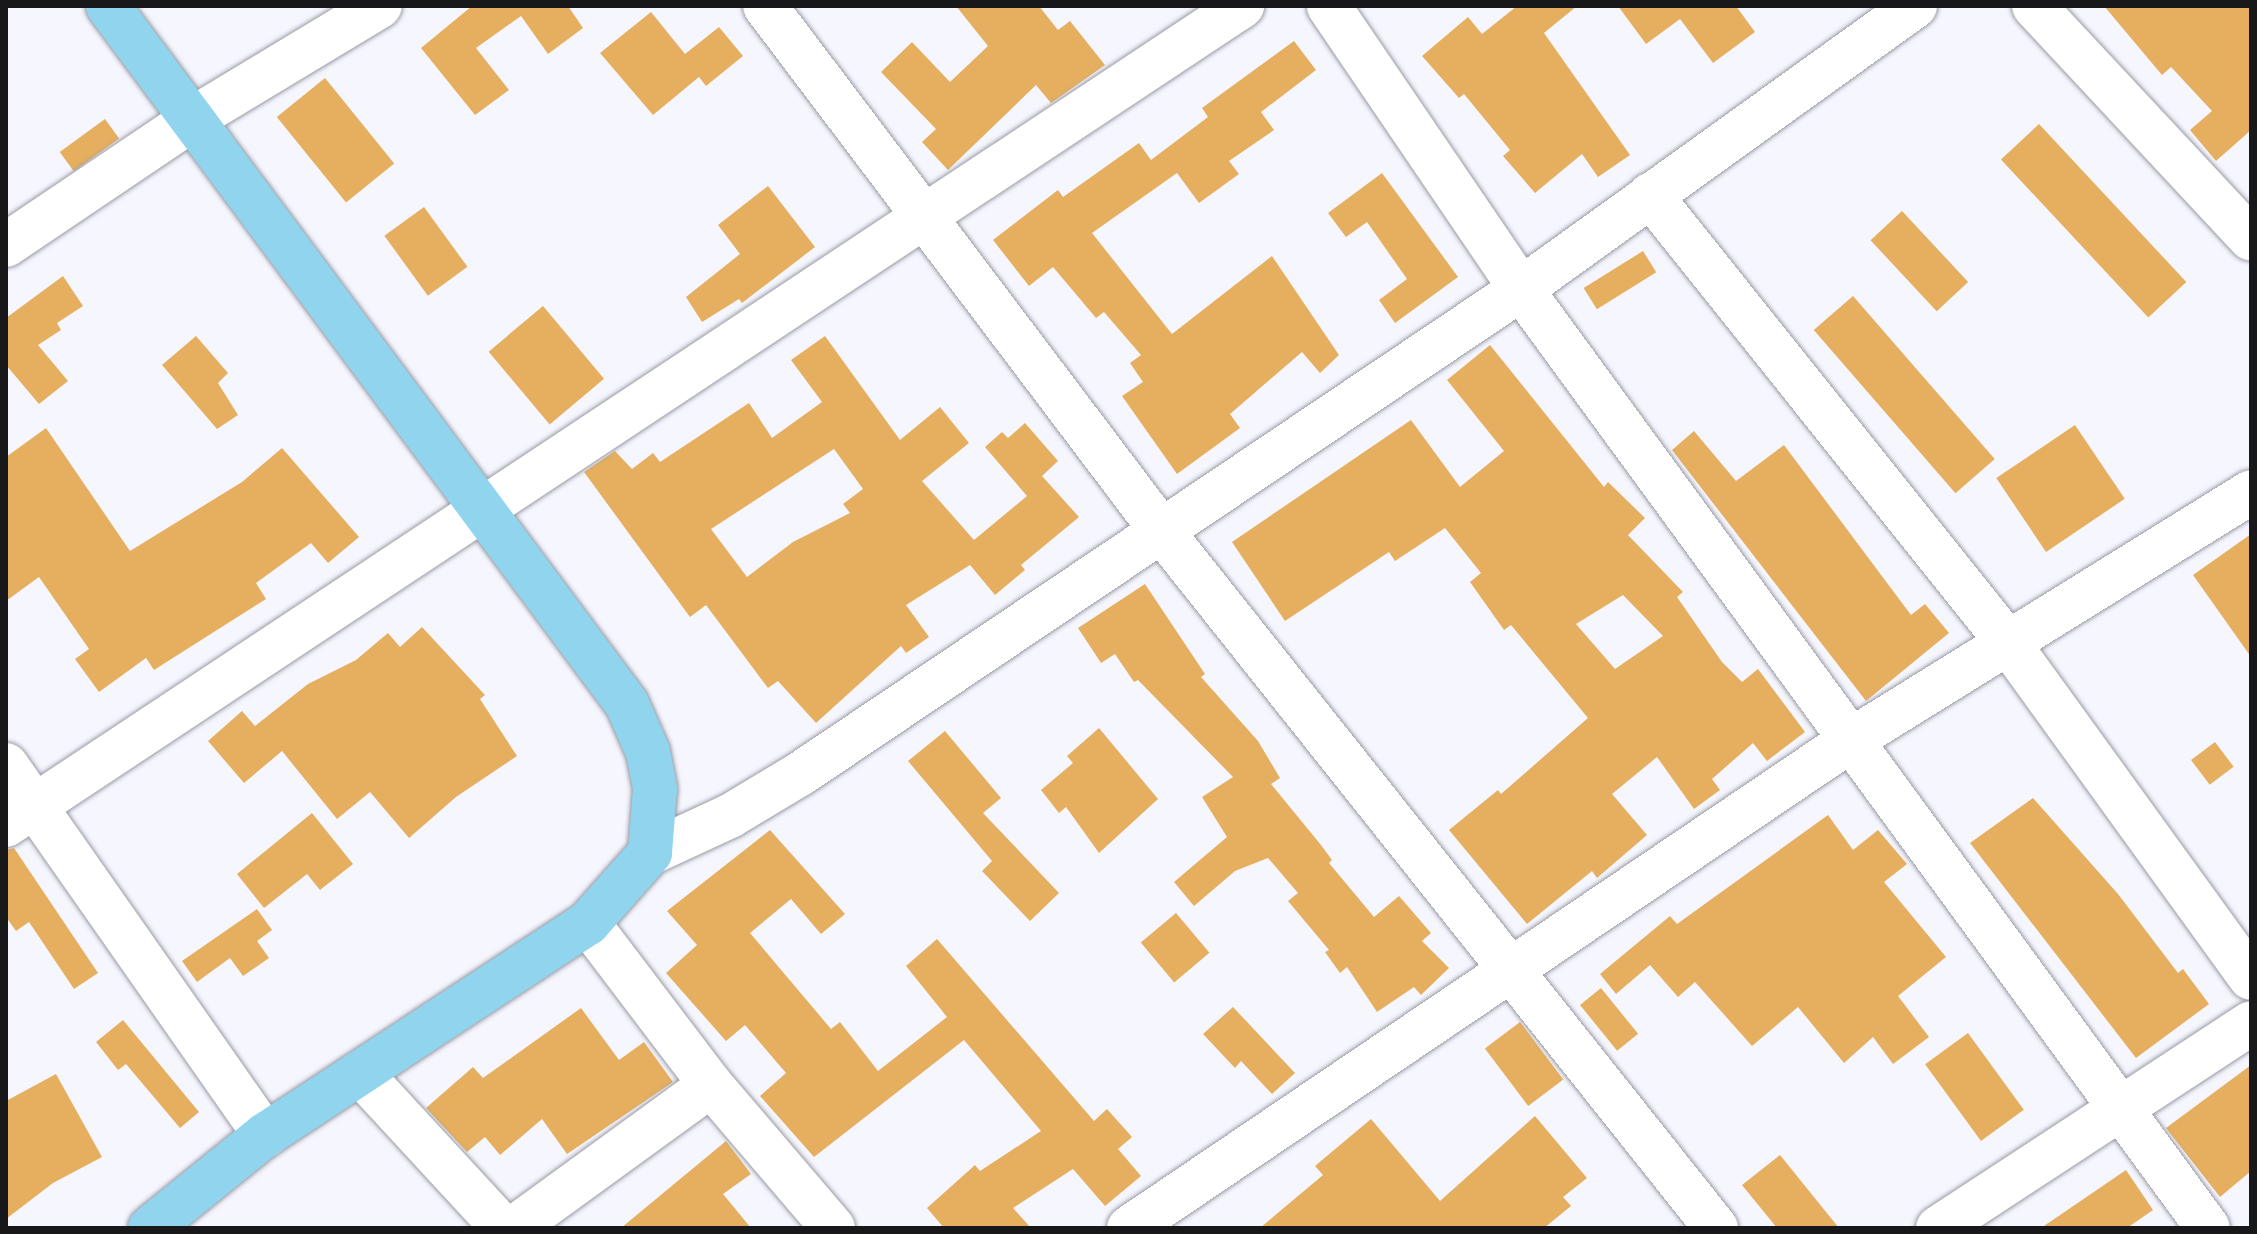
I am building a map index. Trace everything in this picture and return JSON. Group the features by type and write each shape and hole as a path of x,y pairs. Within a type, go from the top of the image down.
{"main road":[{"path":"108,6 486,507 627,704 648,752 655,789 650,853 588,923 265,1135 150,1228"}],"street":[{"path":"6,245 194,118 380,6"},
{"path":"765,6 1164,534 1716,1228"},
{"path":"21,816 486,507 925,221 1242,6"},
{"path":"1329,6 1521,289 2117,1110 2208,1228"},
{"path":"2034,6 2251,239"},
{"path":"650,853 730,816 800,774 1164,534 1521,289 1890,13"},
{"path":"1650,195 2009,644 2251,978"},
{"path":"1129,1228 1848,742 2251,492"},
{"path":"6,765 21,816 265,1135"},
{"path":"588,923 711,1085 833,1228"},
{"path":"1938,1228 2251,1023"},
{"path":"360,1073 503,1228"},
{"path":"514,1228 711,1085"}],"building":[{"path":"472,6 568,6 583,28 548,54 521,16 476,48 509,90 475,115 421,48"},
{"path":"956,6 1039,6 1058,30 1070,21 1105,65 1051,103 1036,85 948,170 922,142 936,129 881,72 912,42 950,82 988,46"},
{"path":"1517,6 1577,6 1544,33 1630,155 1598,177 1582,154 1535,193 1503,156 1510,150 1464,94 1459,98 1422,56 1468,17 1482,34"},
{"path":"1618,6 1736,6 1755,32 1713,63 1680,19 1646,44"},
{"path":"2104,6 2251,6 2251,130 2216,161 2190,130 2212,111 2171,67 2162,75"},
{"path":"651,12 685,54 719,27 743,56 706,86 699,77 653,115 600,53"},
{"path":"1294,41 1316,70 1261,112 1274,130 1229,161 1239,174 1199,203 1177,173 1092,233 1172,334 1272,256 1339,355 1320,373 1302,352 1230,414 1240,428 1177,474 1122,396 1143,382 1130,363 1141,355 1104,312 1096,318 1053,267 1029,286 993,240 1058,190 1063,197 1139,143 1151,160 1208,117 1202,108"},
{"path":"325,78 394,163 346,203 277,117"},
{"path":"105,119 119,138 74,171 60,152"},
{"path":"2039,124 2186,282 2148,317 2001,159"},
{"path":"1382,173 1458,277 1395,323 1379,300 1407,279 1367,222 1346,237 1328,213"},
{"path":"768,186 815,247 742,303 739,299 702,322 686,297 740,254 718,225"},
{"path":"424,207 467,267 428,296 384,236"},
{"path":"1902,211 1968,282 1937,311 1871,240"},
{"path":"1643,251 1656,272 1597,309 1584,288"},
{"path":"63,276 83,306 57,323 61,330 38,345 68,381 39,404 6,365 6,318"},
{"path":"1853,296 1995,459 1955,493 1814,330"},
{"path":"543,306 604,379 550,424 489,352"},
{"path":"196,336 228,373 218,383 238,415 217,429 162,365"},
{"path":"825,336 900,440 940,407 969,443 922,481 974,540 1027,496 985,447 1002,432 1008,438 1025,423 1058,461 1042,476 1079,517 1021,565 1025,570 995,595 970,565 906,605 929,637 906,653 901,646 816,723 778,681 768,688 706,605 690,617 584,472 615,451 632,469 653,453 660,462 749,403 772,438 822,402 791,360","holes":["834,449 863,489 843,504 850,513 793,542 747,577 711,529"]},
{"path":"1490,345 1604,487 1608,482 1645,518 1628,535 1683,592 1677,597 1722,662 1742,682 1758,669 1805,732 1767,761 1753,743 1712,779 1720,790 1694,809 1657,757 1612,794 1647,835 1597,878 1592,871 1527,924 1449,830 1498,790 1501,794 1588,718 1511,625 1504,630 1470,582 1481,573 1445,528 1395,561 1389,552 1285,621 1232,542 1411,420 1460,487 1504,451 1447,380","holes":["1623,595 1663,636 1615,669 1576,624"]},
{"path":"2075,425 2125,499 2046,552 1996,478"},
{"path":"46,428 130,551 242,482 282,448 359,537 328,563 311,543 256,583 266,599 154,670 146,658 99,692 75,659 89,649 39,577 6,601 6,457"},
{"path":"1694,431 1736,481 1784,445 1911,615 1925,604 1949,633 1866,701 1672,450"},
{"path":"2251,534 2251,657 2193,575"},
{"path":"1145,584 1205,674 1201,677 1258,741 1280,778 1271,784 1321,845 1332,860 1329,863 1374,917 1399,896 1431,933 1422,941 1449,968 1421,995 1414,987 1377,1012 1347,967 1340,973 1325,952 1329,950 1288,901 1298,893 1268,858 1235,871 1194,906 1174,882 1227,837 1202,797 1233,777 1138,680 1134,682 1115,654 1101,663 1078,628"},
{"path":"422,627 485,695 480,699 517,756 456,797 409,838 370,792 337,819 282,751 244,783 208,741 242,711 255,726 308,684 356,660 388,633 400,647"},
{"path":"1099,728 1158,799 1099,853 1066,807 1059,813 1041,790 1073,763 1067,756"},
{"path":"945,731 1001,798 983,813 1059,893 1030,921 982,871 992,861 908,761"},
{"path":"2215,742 2234,767 2210,785 2191,760"},
{"path":"2033,798 2118,894 2178,973 2183,969 2209,1004 2136,1058 1970,843"},
{"path":"312,813 353,864 320,890 307,874 264,908 237,874"},
{"path":"1828,815 1853,850 1878,830 1907,864 1884,882 1946,957 1898,996 1929,1037 1893,1064 1873,1037 1844,1063 1798,1007 1752,1046 1695,982 1678,997 1650,965 1616,994 1600,974 1670,916 1677,924"},
{"path":"770,830 845,914 821,934 791,899 750,933 831,1029 840,1022 878,1071 947,1017 906,966 937,939 1094,1121 1107,1109 1132,1137 1118,1149 1141,1176 1105,1206 1073,1169 1013,1208 1031,1228 944,1228 927,1208 975,1165 980,1171 1041,1131 964,1040 814,1157 760,1096 786,1073 745,1025 726,1041 666,973 697,945 667,911"},
{"path":"14,848 98,973 74,989 29,922 16,931 6,917 6,850"},
{"path":"257,909 272,930 257,941 269,958 243,976 230,958 197,982 182,961"},
{"path":"1176,913 1209,953 1174,982 1141,943"},
{"path":"1601,988 1638,1034 1617,1051 1580,1005"},
{"path":"1233,1007 1295,1073 1272,1094 1241,1061 1235,1068 1203,1034"},
{"path":"581,1008 619,1060 644,1042 673,1082 567,1154 542,1119 500,1155 485,1137 467,1152 426,1108 473,1067 483,1078"},
{"path":"123,1020 199,1112 180,1128 126,1064 118,1070 96,1042"},
{"path":"1520,1022 1563,1080 1528,1106 1485,1048"},
{"path":"1968,1033 2024,1110 1981,1141 1925,1064"},
{"path":"2251,1065 2251,1171 2220,1197 2166,1128"},
{"path":"56,1074 102,1157 53,1183 6,1219 6,1101"},
{"path":"1535,1116 1587,1178 1563,1197 1571,1206 1544,1228 1260,1228 1323,1175 1315,1166 1371,1119 1440,1201"},
{"path":"726,1141 751,1174 723,1194 751,1228 621,1228"},
{"path":"1780,1155 1839,1228 1777,1228 1742,1185"},
{"path":"2126,1170 2153,1210 2127,1228 2041,1228"}]}
